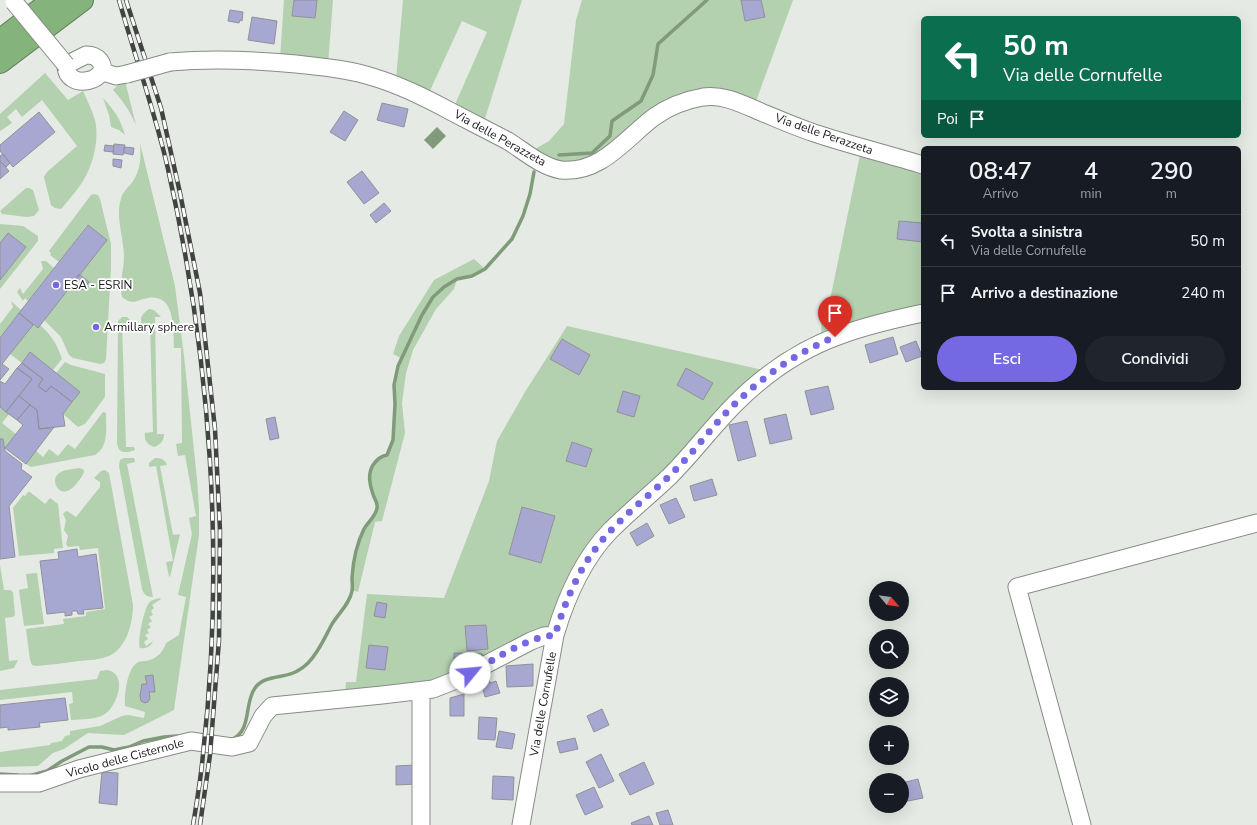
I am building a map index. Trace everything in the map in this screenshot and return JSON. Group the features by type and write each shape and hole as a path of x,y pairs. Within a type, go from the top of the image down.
{"highway":[{"path":"0,41 53,0"},
{"path":"0,62 82,0"}],"street":[{"name":"Via delle Perazzeta","path":"13,1 66,65 68,76 79,82 96,78 103,72 116,76 170,62 218,60 258,61 332,68 367,75 411,91 507,141 542,163 562,170 578,168 597,162 618,149 665,110 688,101 711,96 731,100 824,136 921,164"},
{"name":"Via delle Cornufelle","path":"522,825 555,635 576,580 600,542 623,518 676,469 724,415 748,392 778,368 800,354 828,340 864,327 921,313"},
{"path":"1082,825 1017,587 1257,523"},
{"name":"Vicolo delle Cisternole","path":"0,783 39,783 78,769 191,741 232,746 249,744 263,716 272,706 421,691 445,685 535,639 555,635"},
{"path":"421,691 421,825"}],"shaded area":[{"path":"284,0 294,0 292,16 315,18 317,0 333,0 328,65 280,59"},
{"path":"403,0 522,0 483,125 453,109 487,32 462,21 428,95 396,79"},
{"path":"582,0 793,0 755,104 711,88 607,155 556,166 530,152 549,141 564,124 576,20"},
{"path":"45,73 68,100 83,91 94,116 96,128 96,146 88,172 79,187 61,209 55,208 51,205 44,177 47,172 77,146 42,100 22,117 16,109 7,117 12,123 0,131 0,114"},
{"path":"125,81 136,125 126,106 113,90 121,82"},
{"path":"103,98 117,115 125,135 119,130 111,127 109,115"},
{"path":"437,127 446,136 433,149 424,140"},
{"path":"140,143 175,286 184,356 199,508 199,535 174,710 124,735 88,733 64,749 53,753 38,766 0,767 0,752 50,745 51,743 62,741 65,736 70,735 70,731 100,726 122,716 128,715 144,718 145,712 125,706 126,690 131,671 138,662 150,660 156,657 161,653 166,643 179,635 186,597 178,595 192,534 189,518 196,516 185,455 178,456 176,444 182,443 181,348 174,348 173,323 171,314 164,301 157,298 148,298 132,302 122,297 121,292 124,250 119,220 119,206 122,195 131,184 139,169"},
{"path":"860,155 921,170 921,310 821,337 822,301 830,300"},
{"path":"26,188 33,190 39,210 34,216 27,217 2,214 0,211"},
{"path":"91,195 98,195 100,199 111,244 106,359 104,363 100,364 73,358 69,355 61,337 44,320 73,283 82,290 88,282 79,274 106,240 87,225 59,262 50,255 51,253 49,251"},
{"path":"0,224 23,226 38,236 38,241 0,289 0,280 26,247 8,233 0,243"},
{"path":"474,259 485,269 472,276 457,279 454,289 436,309 413,350 406,373 402,403 405,433 382,521 375,522 358,592 352,590 353,566 356,550 365,527 377,509 376,500 370,484 370,472 376,461 387,455 393,440 395,404 394,385 401,358 393,354 399,336 434,280"},
{"path":"41,261 46,261 54,268 28,301 25,298 23,301 17,292 20,288 23,294 43,269"},
{"path":"11,301 21,310 0,338 0,324 13,307"},
{"path":"149,309 154,310 161,317 155,317 157,434 164,434 161,442 154,447 146,442 145,438 145,433 153,432 150,325 142,325 141,320 143,314"},
{"path":"122,317 127,317 130,320 130,323 122,324 126,447 134,447 135,450 129,452 119,450 117,444 118,321"},
{"path":"33,325 38,328 40,325 54,340 58,349 62,359 53,370 30,352 22,363 10,354"},
{"path":"567,326 767,371 700,439 614,518 546,629 463,675 345,695 346,682 356,682 367,594 444,598 489,481 497,441 525,392"},
{"path":"65,362 105,374 105,397 85,424 78,427 63,414 80,392 56,373"},
{"path":"0,407 9,414 2,423 16,434 5,448 3,439 0,439"},
{"path":"103,412 106,413 106,437 103,447 95,455 31,467 26,464 36,451 43,457 49,449 58,456 68,444 75,449"},
{"path":"124,458 134,458 135,462 127,464 153,597 146,595 142,589 119,466 120,460"},
{"path":"155,458 162,459 167,465 160,466 173,535 180,534 170,577 166,562 173,561 156,466 149,467 149,463"},
{"path":"80,468 84,470 82,477 71,489 61,491 57,488 55,479 57,475 66,470"},
{"path":"105,470 109,473 133,605 132,619 128,634 120,647 106,657 94,660 36,666 32,665 26,629 64,624 63,619 86,616 86,612 105,609 98,548 80,550 79,546 68,547 66,544 68,536 64,530 66,520 63,514 67,511 76,517 100,487 100,482 94,478 101,471"},
{"path":"28,492 45,504 50,498 58,504 63,548 54,549 54,553 19,556 13,508 23,495 25,496"},
{"path":"0,565 4,590 10,590 13,592 15,615 13,617 5,618 9,661 18,660 14,668 0,671"},
{"path":"37,573 44,624 24,626 19,590 28,588 26,574"},
{"path":"161,599 152,605 154,608 151,611 153,615 149,617 152,621 148,624 151,627 147,630 149,633 145,635 148,639 144,642 146,646 153,641 148,647 140,648 140,633 147,606 151,601"},
{"path":"108,670 114,673 118,678 118,691 109,710 101,716 88,719 71,720 69,704 73,703 72,692 0,700 0,690 97,679 100,671"}],"building":[{"path":"294,0 317,0 315,18 292,16"},
{"path":"741,0 761,0 765,17 745,21"},
{"path":"230,10 243,12 242,21 240,20 239,23 228,21"},
{"path":"252,17 277,21 274,44 248,40"},
{"path":"382,103 408,109 404,127 377,120"},
{"path":"344,111 358,120 345,141 330,132"},
{"path":"39,112 55,132 13,167 0,151 0,145"},
{"path":"114,144 125,145 123,155 113,154"},
{"path":"105,145 114,146 113,152 104,151"},
{"path":"124,147 134,148 133,155 124,153"},
{"path":"3,154 10,163 6,167 0,161 0,156"},
{"path":"113,159 122,160 121,168 113,166"},
{"path":"0,161 9,171 0,179"},
{"path":"362,171 379,193 364,204 347,182"},
{"path":"384,203 391,211 376,223 370,215"},
{"path":"899,221 921,223 921,242 897,239"},
{"path":"88,225 107,240 38,328 19,313"},
{"path":"8,233 26,247 0,280 0,243"},
{"path":"79,274 89,282 82,290 73,283"},
{"path":"19,313 33,325 2,364 9,369 0,380 0,338"},
{"path":"845,316 847,323 840,324 839,318"},
{"path":"893,337 898,354 870,363 865,345"},
{"path":"562,339 590,355 579,375 550,359"},
{"path":"916,341 921,356 906,362 900,347"},
{"path":"30,352 80,392 72,402 51,386 46,392 38,386 43,379 22,363"},
{"path":"22,363 43,379 38,386 46,392 51,386 72,402 63,414 65,426 39,429 37,410 19,396 32,379 17,368"},
{"path":"17,368 32,379 6,412 0,407 0,381 5,384"},
{"path":"686,368 713,383 703,400 677,385"},
{"path":"828,386 834,409 811,415 805,391"},
{"path":"623,391 640,396 634,417 617,412"},
{"path":"19,396 30,405 17,420 6,412"},
{"path":"30,405 37,410 39,429 54,427 26,464 5,448 23,425 17,420"},
{"path":"786,414 792,439 770,444 764,419"},
{"path":"275,417 279,438 270,440 266,419"},
{"path":"747,421 756,456 738,461 729,425"},
{"path":"0,439 3,439 5,451 22,464 21,469 32,477 9,506 15,557 0,559"},
{"path":"572,442 592,449 586,467 566,461"},
{"path":"712,479 717,495 694,501 690,486"},
{"path":"676,498 685,517 669,524 660,505"},
{"path":"522,507 555,516 541,563 509,554"},
{"path":"647,523 654,536 637,546 630,533"},
{"path":"77,549 78,557 96,554 103,608 83,610 84,614 78,614 77,611 72,611 72,615 65,616 65,612 47,614 40,561 59,559 58,552"},
{"path":"377,602 387,604 385,618 374,616"},
{"path":"486,625 488,649 467,651 465,626"},
{"path":"369,645 388,647 385,670 366,668"},
{"path":"454,653 482,654 482,665 454,665"},
{"path":"533,664 533,686 507,687 506,666"},
{"path":"153,675 155,692 149,692 150,698 148,702 145,703 141,701 140,696 142,684 147,684 145,676"},
{"path":"488,676 490,683 496,681 500,693 485,697 480,678"},
{"path":"464,694 464,716 450,716 450,698"},
{"path":"65,698 68,720 39,723 40,727 8,730 8,727 0,728 0,705"},
{"path":"602,709 609,725 594,732 587,716"},
{"path":"479,717 497,718 495,740 478,739"},
{"path":"499,731 515,734 512,749 496,747"},
{"path":"575,738 578,749 560,753 557,742"},
{"path":"601,754 614,781 599,788 586,762"},
{"path":"644,762 654,784 630,795 619,774"},
{"path":"416,765 416,784 396,785 396,766"},
{"path":"102,772 118,773 117,805 99,803"},
{"path":"493,776 514,777 513,800 492,799"},
{"path":"918,779 923,798 909,801 909,781"},
{"path":"594,787 603,807 585,815 576,795"},
{"path":"668,810 673,825 660,825 656,813"},
{"path":"649,816 653,825 632,825 631,823"}],"waterway":[{"path":"559,155 592,153 610,136 612,121 641,101 653,75 658,44 707,0"},
{"path":"233,739 239,735 243,729 252,694 258,684 267,679 293,673 308,663 319,649 332,624 349,600 352,589 354,559 357,546 364,529 374,516 377,508 370,485 371,469 376,461 387,455 393,440 395,404 394,385 398,366 422,315 433,297 444,287 457,279 472,276 485,269 512,239 523,216 530,194 534,172"},
{"path":"29,776 47,771 62,761 89,747 102,747 114,750 129,747 143,741 177,736"},
{"path":"0,774 17,775"}],"railway":[{"path":"119,0 168,169 183,241 195,314 204,387 210,460 213,534 213,608 210,681 200,781 193,825"},
{"path":"126,0 161,108 180,193 200,293 215,429 220,530 219,640 210,755 200,825"}],"place":[{"name":"ESA - ESRIN","path":"56,285"},
{"name":"Armillary sphere","path":"96,327"}],"route":[{"path":"470,673 539,637 555,635 558,623 573,586 595,549 610,531 692,453 724,415 748,392 787,362 807,350 835,337"}]}
